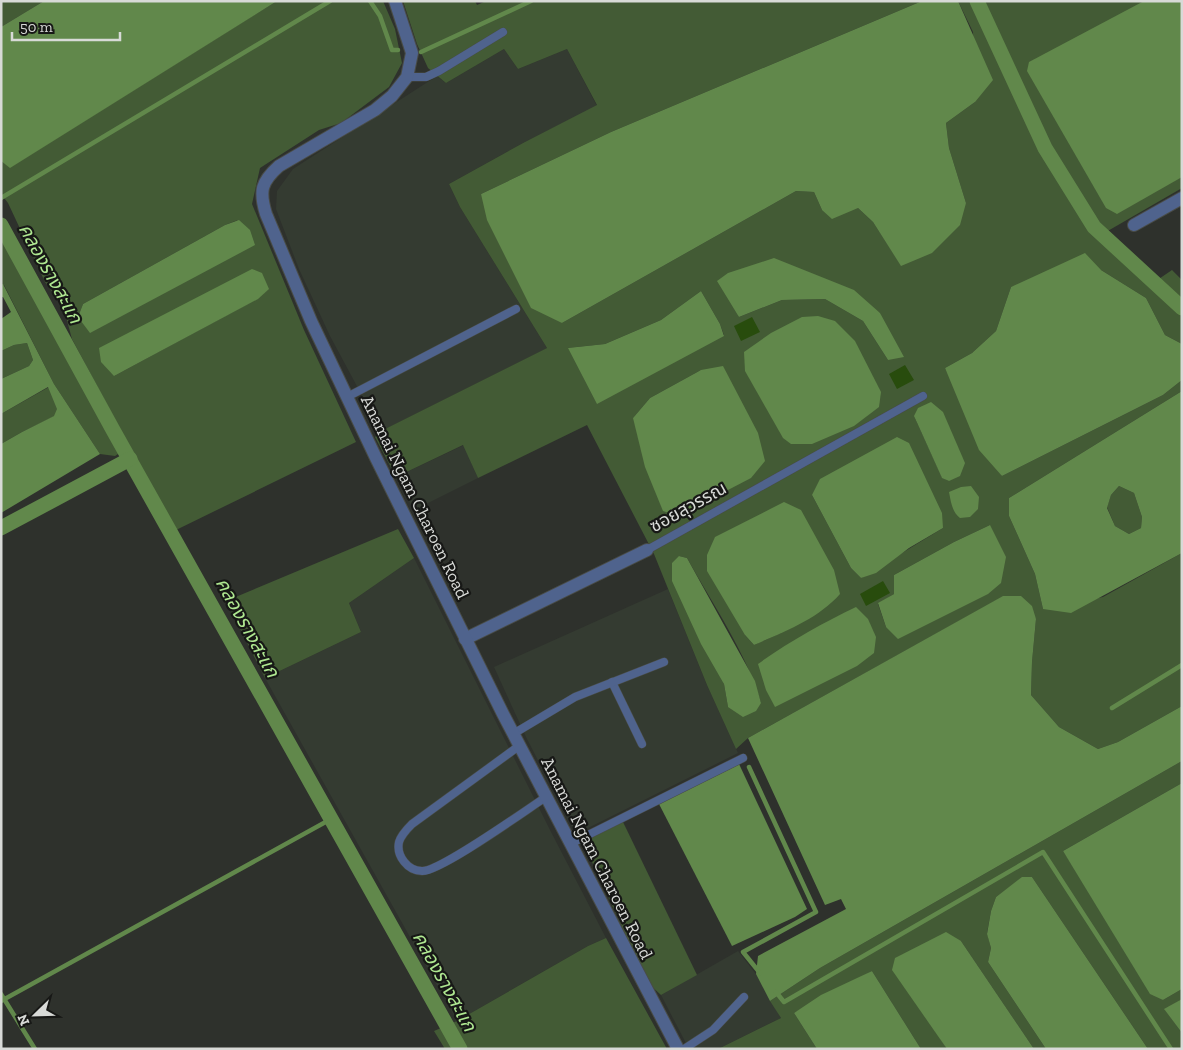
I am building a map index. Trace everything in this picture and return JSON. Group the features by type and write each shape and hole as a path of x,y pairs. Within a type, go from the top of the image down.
{"street":[{"name":"Anamai Ngam Charoen Road","path":"395,1 412,54 407,77 392,96 375,110 279,166 267,176 262,187 261,198 311,321 465,639 678,1049"},
{"path":"1134,225 1182,198"},
{"name":"ซอยสุวรรณ","path":"465,639 647,550"}],"lane":[{"path":"407,77 426,76 440,71 503,32"},
{"path":"347,397 516,309"},
{"name":"ซอยสุวรรณ","path":"647,550 923,396"},
{"path":"513,734 575,697 664,662"},
{"path":"612,682 642,744"},
{"path":"519,746 412,824 404,832 398,844 401,857 408,868 422,872 442,865 546,797"},
{"path":"570,844 743,758"},
{"path":"684,1049 713,1030 744,997"}],"shaded area":[{"path":"1,1 44,1 1,27"},
{"path":"44,1 277,1 10,168 1,161 1,27"},
{"path":"277,1 383,1 395,29 402,63 389,87 341,123 319,130 260,168 252,204 304,330 356,442 176,530 113,430 119,427 72,339 63,306 45,282 8,203 1,194 1,161 10,167","holes":["238,220 78,317 83,304 225,225","268,289 257,299 114,376"]},
{"path":"403,1 475,1 477,5 486,1 922,1 611,132 481,194 562,323 796,191 814,192 822,210 858,208 873,222 901,265 966,203 949,148 946,123 975,102 973,32 958,1 1182,1 1182,188 1106,232 1115,242 1118,254 1150,285 1172,270 1182,280 1182,344 1165,335 1146,298 1101,270 1011,287 996,331 972,353 945,368 1002,476 1163,395 1182,380 1182,391 1009,498 1009,516 1035,574 1043,609 1103,597 1182,553 1182,706 1118,742 1098,749 1059,727 1031,695 1036,619 1020,596 1002,597 748,738 736,749 707,685 654,554 587,425 478,478 463,445 396,477 375,437 381,431 547,348 460,207 449,184 597,105 567,49 518,69 504,49 446,83 428,68 417,44","holes":["728,273 880,313 888,360 863,321 825,299 782,300 739,317","701,291 720,324 724,335 568,348 605,344 661,320","701,370 633,418 650,398","914,416 949,481 942,477","812,495 943,528 861,578 851,568","990,525 886,627 878,604 894,594 894,575 954,542","679,556 687,558 728,629 747,666 761,703 728,707 724,684","781,633 754,645 745,635"]},
{"path":"922,1 958,1 993,80 975,102 946,123 949,148 966,203 960,225 932,253 901,266 873,222 858,208 832,219 822,210 814,192 796,191 562,323 531,308 487,220 481,194 611,132"},
{"path":"1144,1 1181,1 1182,3 1182,177 1117,214 1106,208 1027,71 1029,62"},
{"path":"504,49 518,69 567,49 597,106 523,143 449,184 460,207 547,348 381,431 330,336 299,269 276,209 277,191 293,169 437,76 446,83"},
{"path":"239,220 250,230 255,245 90,333 78,317 83,304 225,225"},
{"path":"1,237 119,448 118,454 115,456 100,454 54,384 4,285 1,285"},
{"path":"1085,253 1101,270 1146,298 1165,335 1182,344 1182,380 1163,395 1002,476 979,450 945,368 972,353 996,331 1011,287"},
{"path":"774,258 854,290 880,313 904,357 888,360 863,321 825,299 782,300 739,317 717,281 728,273"},
{"path":"252,269 262,273 269,289 258,299 114,376 101,362 99,348"},
{"path":"3,284 54,384 100,454 1,513 1,444 54,416 57,409 48,387 1,414 1,379 29,366 33,360 27,343 14,345 1,351 1,319 11,312 3,297 1,297 1,285"},
{"path":"701,291 720,324 724,336 597,404 568,348 605,344 661,320"},
{"path":"818,316 835,321 855,341 881,392 879,407 854,426 812,444 791,444 783,438 745,371 744,352 771,333 802,317"},
{"path":"27,343 33,360 29,366 1,379 1,351 14,345"},
{"path":"723,366 758,433 765,461 751,478 678,516 663,511 645,467 633,418 650,398 701,370"},
{"path":"49,387 58,409 55,416 1,444 1,414"},
{"path":"1182,391 1182,553 1071,613 1043,609 1035,574 1009,516 1009,498","holes":["1119,486 1134,493 1142,517 1141,528 1129,534 1115,526 1107,508 1111,495"]},
{"path":"931,402 943,412 965,463 960,476 949,481 942,478 914,416 918,408"},
{"path":"897,437 909,443 942,513 943,528 909,548 876,573 861,578 851,568 812,495 820,479"},
{"path":"464,445 478,478 414,510 396,477"},
{"path":"971,486 979,497 978,509 970,517 960,518 957,516 951,503 949,492 961,487"},
{"path":"1119,486 1134,493 1142,517 1141,528 1129,534 1115,526 1107,507 1111,495"},
{"path":"784,502 801,510 834,570 840,594 822,611 811,618 754,645 745,635 707,571 707,555 715,537"},
{"path":"990,525 1006,557 1001,583 988,594 898,639 886,627 878,603 894,594 894,575 954,542"},
{"path":"398,529 414,558 349,603 361,632 265,678 226,601"},
{"path":"679,556 687,558 755,681 761,703 756,711 743,717 728,707 724,684 701,644 672,581 672,563"},
{"path":"414,558 606,938 588,946 457,1021 265,678 361,632 349,603"},
{"path":"668,589 707,685 738,753 576,834 526,737 494,667"},
{"path":"1003,596 1021,596 1032,606 1036,619 1031,695 1059,727 1098,749 1118,742 1182,706 1182,761 820,968 770,1001 756,974 758,956 846,909 841,899 825,905 748,738"},
{"path":"856,607 868,619 876,637 874,653 857,666 775,707 766,690 758,664 806,633"},
{"path":"1182,761 1182,783 1063,851 1163,1000 1182,989 1182,999 1165,1010 1182,1033 1182,1049 1148,1049 1032,877 1023,877 996,897 987,933 991,948 988,962 1046,1049 1034,1049 961,941 937,1033 947,1049 921,1049 872,971 794,1013 817,1049 718,1049 781,1018 770,1001 820,968"},
{"path":"739,764 807,909 795,917 732,946 659,804"},
{"path":"1182,783 1182,989 1163,1000 1150,994 1063,851"},
{"path":"623,822 697,975 661,995 648,983 581,838"},
{"path":"1022,877 1032,877 1148,1049 1046,1049 988,962 991,948 987,934 991,911 996,897"},
{"path":"946,932 961,941 1034,1049 947,1049 892,970 895,958"},
{"path":"606,938 667,1049 445,1049 434,1031 457,1021 588,946"},
{"path":"738,951 756,974 781,1018 718,1049 689,1049 661,995"},
{"path":"872,971 921,1049 817,1049 794,1013 821,995"},
{"path":"1182,999 1182,1033 1164,1009"}],"building":[{"path":"752,317 760,332 741,341 734,326"},
{"path":"905,365 914,380 897,389 889,374"},
{"path":"883,581 890,593 866,606 860,594"}],"waterway":[{"path":"1,198 330,1"},
{"path":"370,1 380,16 392,50 398,50"},
{"path":"421,52 531,1"},
{"path":"977,1 1045,148 1094,227 1182,308"},
{"name":"คลองรางสะแก","path":"1,225 113,430 460,1049"},
{"path":"1,528 130,459"},
{"path":"1112,708 1182,665"},
{"path":"749,767 816,912 743,952 760,973"},
{"path":"1,1001 331,819"},
{"path":"776,992 784,1002 1043,852 1171,1049"},
{"path":"1,994 35,1049"}]}
